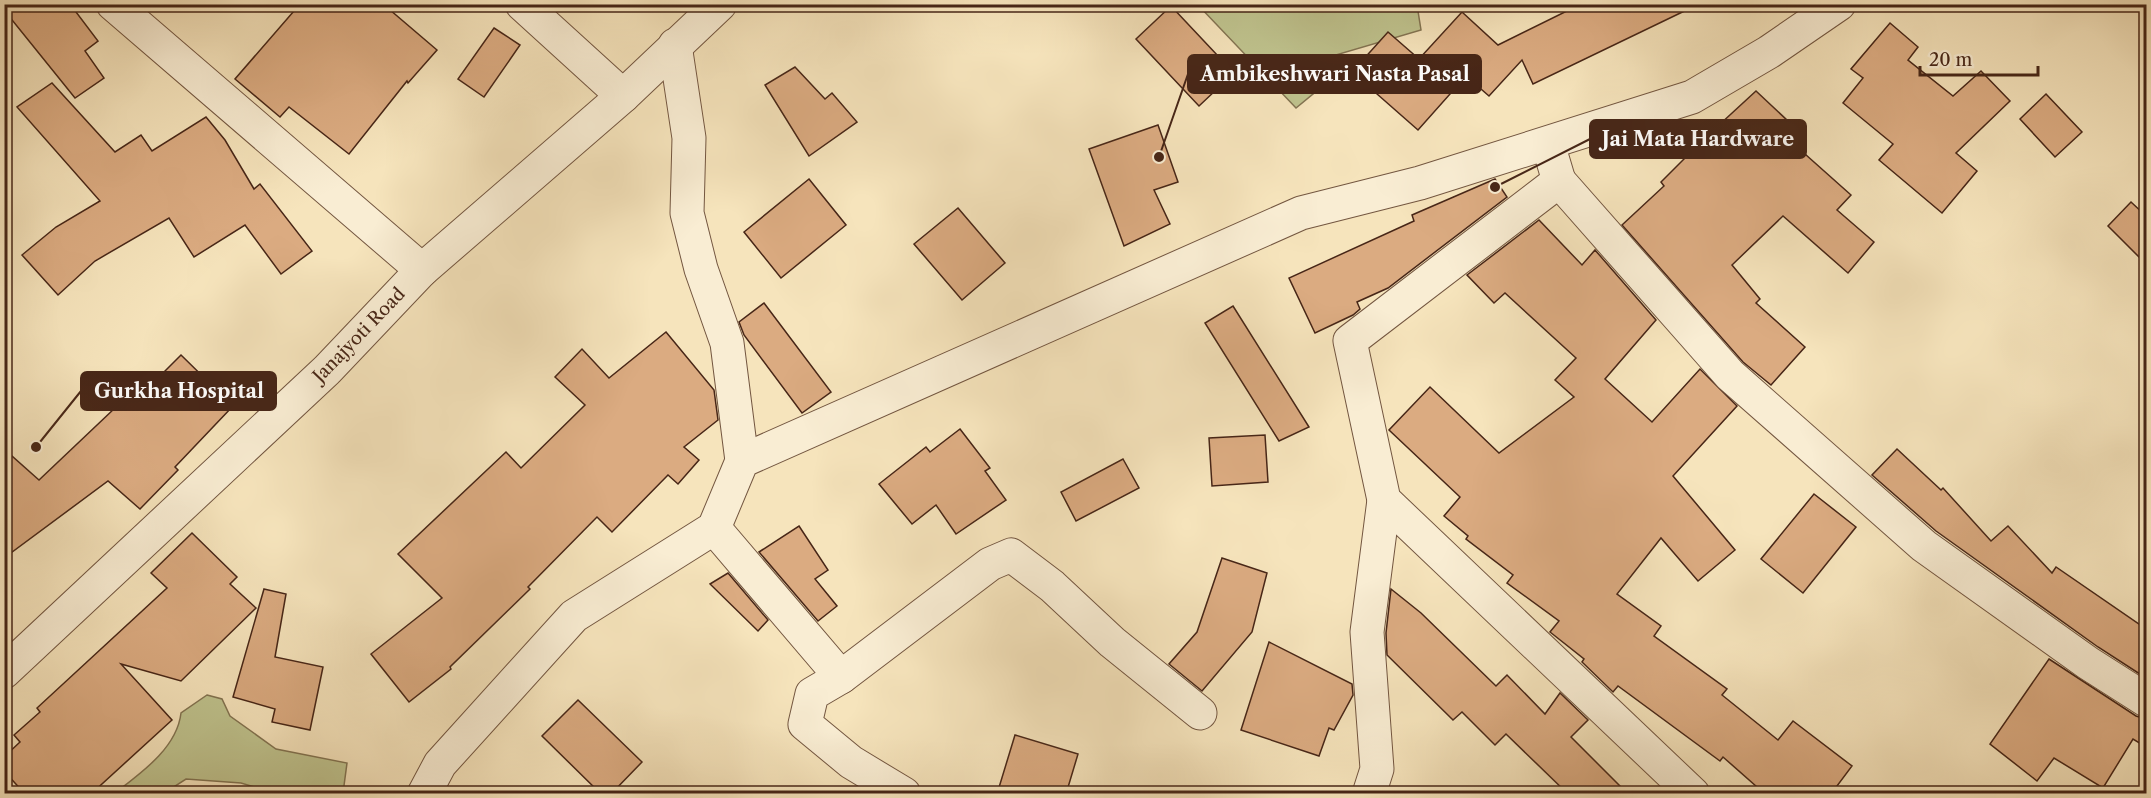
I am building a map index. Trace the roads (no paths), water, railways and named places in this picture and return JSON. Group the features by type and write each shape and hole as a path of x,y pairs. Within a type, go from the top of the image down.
{"street":[{"path":"113,4 422,270"},
{"path":"522,4 623,96"},
{"name":"Janajyoti Road","path":"4,672 327,370 422,270 623,96 720,4"},
{"path":"742,461 1301,213 1420,183 1692,97 1769,52 1839,4"},
{"path":"424,794 440,764 574,616 714,528 742,461 727,343 701,269 687,213 689,138 675,45"},
{"path":"1548,144 1559,182 1730,375 1924,546 2088,663 2146,700"},
{"path":"1369,794 1377,770 1367,632 1384,500 1350,341 1559,182"},
{"path":"1384,500 1693,794"},
{"path":"714,528 841,677"},
{"path":"904,794 851,762 805,724 813,694 841,677 990,564 1011,555 1052,586 1112,642 1200,713"}],"place":[{"name":"Ambikeshwari Nasta Pasal","path":"1159,157"},
{"name":"Jai Mata Hardware","path":"1495,187"},
{"name":"Gurkha Hospital","path":"36,447"}]}
